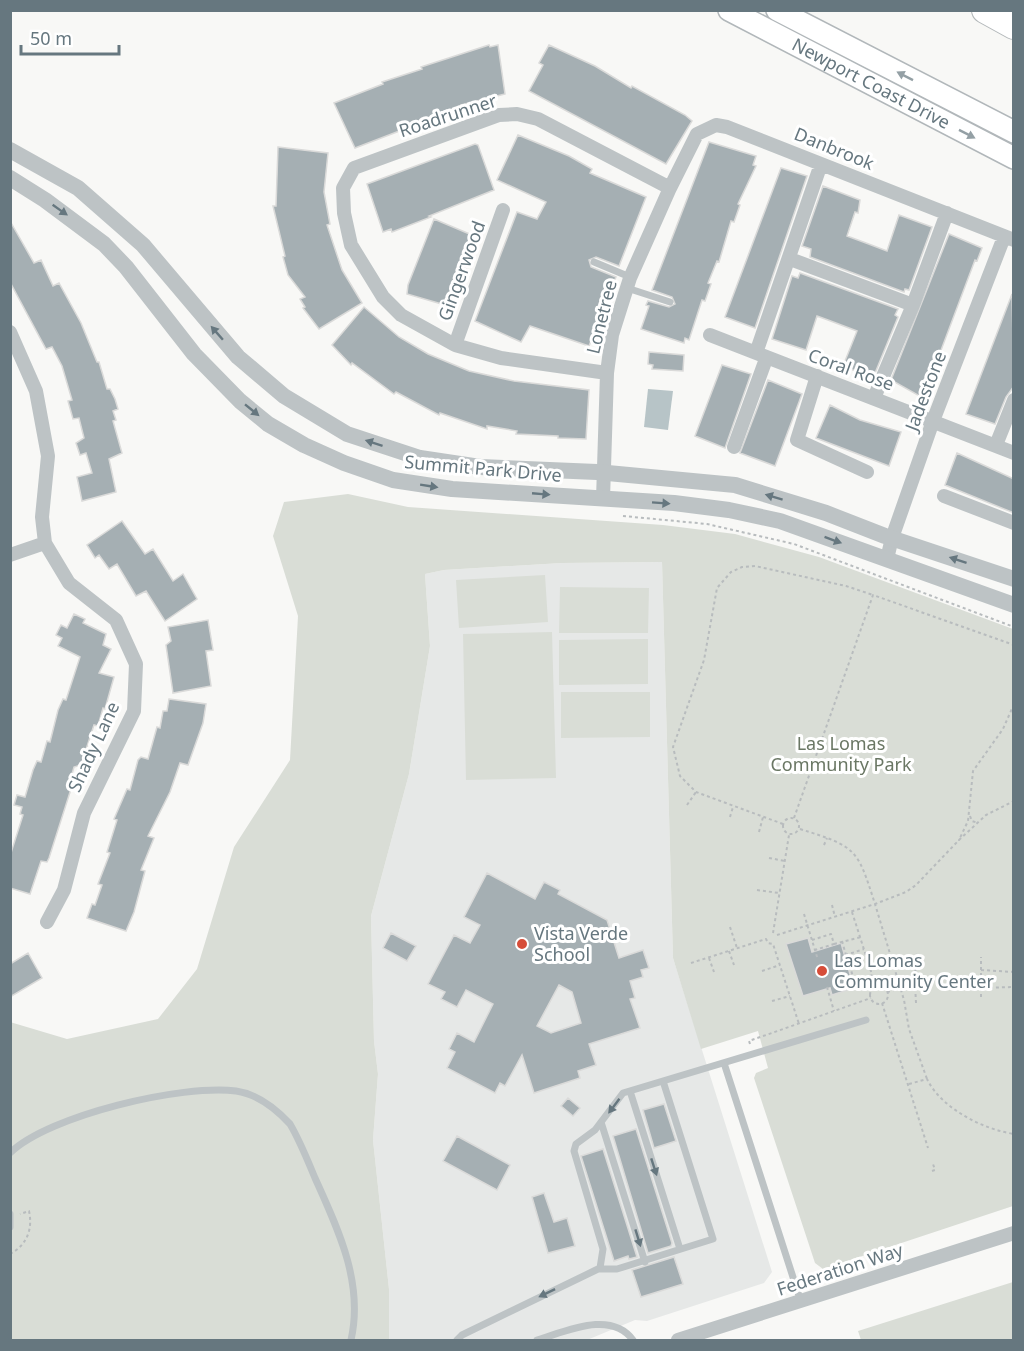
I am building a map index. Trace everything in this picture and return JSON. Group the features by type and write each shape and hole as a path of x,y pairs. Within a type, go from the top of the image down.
{"highway":[{"path":"985,10 1014,26"}],"main road":[{"name":"Newport Coast Drive","path":"729,10 1014,158"},
{"name":"Newport Coast Drive","path":"777,10 1014,132"}],"street":[{"name":"Roadrunner","path":"343,188 354,168 499,115 517,114 538,119 669,188"},
{"name":"Danbrook","path":"669,188 677,179 697,134 716,125 727,127 1009,238"},
{"name":"Summit Park Drive","path":"10,150 78,188 142,245 238,357 284,396 347,434 420,458 480,467 604,473 735,485 826,513 1014,579"},
{"path":"734,447 821,164"},
{"name":"Summit Park Drive","path":"10,178 54,206 104,244 126,267 176,333 218,380 268,424 304,445 344,463 393,480 452,489 674,503 780,521 1014,605"},
{"name":"Gingerwood","path":"343,188 351,245 383,297 401,315 455,345 501,358 607,373"},
{"name":"Lonetree","path":"603,499 607,373 612,335 629,283 669,188"},
{"name":"Gingerwood","path":"455,345 503,210"},
{"path":"874,398 913,305 947,213"},
{"name":"Jadestone","path":"887,559 892,538 933,421 1009,238"},
{"path":"790,259 913,305"},
{"name":"Shady Lane","path":"10,332 36,392 48,456 42,517 45,543 69,583 116,620 136,664 134,711 84,813 64,890 48,922"},
{"name":"Coral Rose","path":"710,335 1014,453"},
{"path":"817,376 796,440 867,472"},
{"path":"996,446 1014,400"},
{"path":"944,496 1014,523"},
{"path":"10,555 45,543"},
{"name":"Federation Way","path":"678,1341 1014,1233"}],"lane":[{"path":"594,262 629,283 670,302"},
{"path":"600,1268 603,1249 573,1151 576,1144 601,1122 623,1094 866,1020"},
{"path":"724,1063 801,1302"},
{"path":"457,1341 462,1335 600,1268 617,1269 645,1262 713,1239 663,1082"},
{"path":"11,1153 41,1132 66,1121 159,1097 237,1091 262,1100 278,1111 290,1124 335,1221 352,1274 354,1298 351,1341"},
{"path":"630,1091 680,1249"},
{"path":"601,1122 645,1262"},
{"path":"10,1214 10,1227"},
{"path":"537,1341 586,1326 603,1324 626,1331 633,1341"}],"path":[{"path":"783,824 696,792 680,776 673,747 704,660 716,593 726,576 741,567 755,566 873,594 1014,645"},
{"path":"794,819 873,594"},
{"path":"959,840 969,815 973,771 1003,729 1014,704"},
{"path":"687,805 696,792"},
{"path":"773,933 777,935 807,926 906,892 916,885 978,823 994,810 1014,801"},
{"path":"730,817 734,807"},
{"path":"969,815 972,821 978,823"},
{"path":"759,832 763,817"},
{"path":"787,819 794,819 800,824 800,829 797,833 789,835 784,832 783,824 787,819"},
{"path":"800,829 847,845 864,867 901,988 909,1029 932,1091 952,1108 984,1125 1014,1134"},
{"path":"692,963 766,939 773,933 789,835"},
{"path":"824,845 827,838"},
{"path":"769,858 785,861"},
{"path":"757,890 779,893"},
{"path":"832,905 835,917"},
{"path":"852,912 876,987"},
{"path":"804,914 818,960"},
{"path":"730,927 737,948"},
{"path":"812,940 831,934 834,944"},
{"path":"773,944 777,940 777,935"},
{"path":"815,950 842,941 861,938"},
{"path":"766,939 768,943 773,944"},
{"path":"842,941 853,981 873,975"},
{"path":"773,944 799,1024"},
{"path":"846,955 864,950"},
{"path":"729,951 734,965"},
{"path":"916,953 916,1003"},
{"path":"981,957 981,999"},
{"path":"709,958 714,972"},
{"path":"850,967 868,962"},
{"path":"762,971 780,965"},
{"path":"981,970 1014,972"},
{"path":"887,992 950,978 980,977"},
{"path":"827,987 834,1011"},
{"path":"876,987 884,988 887,992 887,998 882,1003 875,1003 871,998 872,990 876,987"},
{"path":"981,988 1014,987"},
{"path":"772,1001 790,996"},
{"path":"750,1046 749,1041 871,998"},
{"path":"882,1003 928,1148"},
{"path":"909,1084 927,1079"},
{"path":"932,1171 935,1170 933,1164"},
{"path":"10,1254 22,1245 29,1232 29,1211"}],"shaded area":[{"path":"648,389 673,391 668,430 644,427"},
{"name":"Vista Verde School","path":"662,562 673,958 772,1272 764,1283 647,1321 635,1320 587,1340 389,1340 389,1289 373,1140 378,1074 374,1041 371,916 409,774 430,646 425,574 444,570 562,563"}],"green space":[{"name":"Las Lomas Community Park","path":"348,494 408,507 663,525 735,534 819,557 1013,629 1013,1206 823,1269 815,1263 754,1078 756,1073 768,1068 758,1031 701,1049 673,958 662,562 562,563 444,570 425,574 430,646 409,774 371,916 374,1041 378,1074 373,1140 389,1289 389,1340 11,1340 10,1022 67,1039 158,1019 197,969 234,847 290,760 298,616 273,536 284,502"},
{"path":"545,575 548,622 459,628 456,580"},
{"path":"560,587 649,588 648,633 559,633"},
{"path":"552,632 556,778 466,780 463,634"},
{"path":"648,639 648,684 559,685 559,640"},
{"path":"561,692 650,692 650,737 561,738"},
{"path":"1013,1282 1013,1340 861,1340 858,1331"}],"building":[{"path":"489,45 490,47 498,45 505,94 461,105 462,107 355,148 334,103 383,84 382,82 422,69 421,67"},
{"path":"549,45 595,66 692,121 666,164 529,91 543,65 539,63"},
{"path":"518,135 569,156 592,169 590,173 646,197 619,266 596,257 589,260 591,267 616,277 589,346 530,326 521,342 475,321 517,212 537,219 546,202 497,180"},
{"path":"709,142 756,156 753,165 756,166 738,204 740,205 734,222 731,221 719,262 717,261 708,283 711,284 705,301 702,300 689,340 685,338 684,343 641,329 649,306 646,305 648,301 669,307 675,304 672,297 652,290"},
{"path":"475,144 478,145 494,190 392,232 391,229 383,232 367,184"},
{"path":"278,147 328,153 324,192 330,224 327,225 342,270 362,303 319,329 303,308 305,307 300,299 305,297 288,275 283,257 285,256 273,206 276,206"},
{"path":"781,168 807,176 755,328 725,317"},
{"path":"823,186 860,200 858,213 855,212 847,236 887,251 899,215 932,227 909,290 905,289 904,292 810,257 811,249 802,246"},
{"path":"434,219 479,238 462,279 465,280 456,305 453,304 452,307 407,294 408,285"},
{"path":"10,221 34,263 41,260 53,286 59,283 99,362 107,389 110,389 115,399 118,409 113,411 116,420 113,421 122,453 109,459 116,492 82,501 77,477 92,473 86,453 80,455 76,443 84,438 79,418 73,419 68,401 72,400 62,366 52,347 46,349 10,282"},
{"path":"949,234 982,248 977,261 975,260 923,398 891,380"},
{"path":"800,273 898,309 895,315 898,317 873,378 843,366 857,331 817,316 806,350 772,339 792,276 798,278"},
{"path":"1012,294 1014,386 1006,397 995,424 966,414"},
{"path":"364,307 399,337 428,354 469,371 514,381 589,390 586,439 516,434 517,431 487,426 487,429 440,413 439,415 396,392 394,394 352,363 351,365 332,345"},
{"path":"649,352 684,355 683,371 652,369 653,365 648,364"},
{"path":"722,365 751,374 725,448 695,436"},
{"path":"768,380 802,394 775,466 740,453"},
{"path":"830,405 860,420 901,432 889,466 816,438"},
{"path":"957,453 1014,479 1014,513 945,485"},
{"path":"122,521 145,554 153,549 173,581 183,574 197,599 165,621 146,591 136,596 117,564 109,569 99,555 95,558 87,545"},
{"path":"74,614 85,619 83,623 106,634 103,645 111,649 99,673 114,677 105,709 103,708 98,726 94,725 81,765 74,767 68,788 71,789 49,858 47,862 41,861 30,894 10,888 10,856 23,815 20,814 22,807 14,805 17,795 25,797 37,761 41,762 47,741 50,742 58,710 63,699 66,700 80,657 58,646 62,638 56,635 61,625 67,628"},
{"path":"208,620 213,650 206,651 211,686 173,693 166,645 171,641 168,627"},
{"path":"169,699 206,704 203,723 188,765 180,763 170,792 148,836 154,838 141,870 145,871 134,912 126,931 87,918 92,904 95,905 102,885 98,884 110,853 107,852 117,820 114,819 127,789 130,790 138,760 141,757 148,759 157,727 160,728 163,711 167,711"},
{"path":"487,873 535,899 544,882 560,890 558,894 607,920 619,958 643,950 649,968 641,970 643,977 630,981 635,998 630,999 640,1028 589,1044 596,1065 578,1071 580,1078 534,1093 522,1055 505,1086 500,1083 495,1093 447,1068 455,1052 449,1049 457,1033 474,1042 493,1004 466,990 457,1007 441,999 445,992 428,984 454,935 470,943 480,925 464,917","holes":["559,985 572,992 581,1023 551,1033 537,1026"]},
{"path":"391,933 416,946 407,961 383,948"},
{"name":"Las Lomas Community Center","path":"808,938 812,952 841,943 854,988 832,995 830,988 803,996 786,944"},
{"path":"28,953 42,978 10,997 10,964"},
{"path":"568,1098 580,1108 573,1116 561,1106"},
{"path":"664,1104 676,1141 654,1148 643,1110"},
{"path":"636,1129 672,1243 671,1246 648,1253 613,1136"},
{"path":"457,1136 510,1165 497,1190 443,1161"},
{"path":"603,1149 637,1257 629,1259 628,1256 614,1261 581,1156"},
{"path":"544,1193 554,1222 567,1218 575,1246 548,1253 532,1197"},
{"path":"674,1257 683,1284 641,1297 632,1270"}],"place":[{"name":"Vista Verde School","path":"522,944"},
{"name":"Las Lomas Community Center","path":"822,971"}]}
